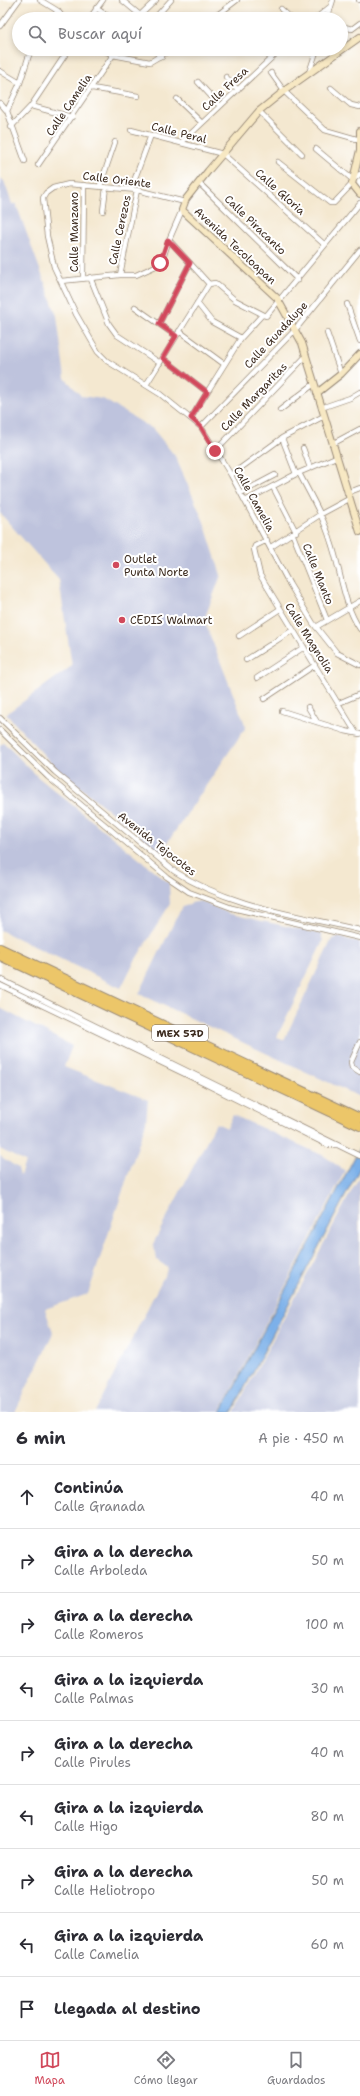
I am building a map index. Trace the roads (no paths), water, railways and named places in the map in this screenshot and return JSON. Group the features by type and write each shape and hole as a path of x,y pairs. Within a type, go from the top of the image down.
{"highway":[{"name":"MEX 57D","path":"0,948 360,1118"},
{"name":"MEX 57D","path":"0,956 360,1126"}],"street":[{"path":"0,26 18,0"},
{"path":"93,12 102,0"},
{"path":"122,0 133,12"},
{"path":"143,12 156,0"},
{"path":"160,12 171,0"},
{"path":"221,12 237,0"},
{"path":"43,1 58,11"},
{"path":"322,12 332,2"},
{"path":"329,12 332,2"},
{"path":"96,8 102,12"},
{"path":"281,9 284,12"},
{"path":"348,27 352,28 360,23"},
{"name":"Avenida Tecoloapan","path":"348,46 360,37"},
{"path":"7,111 20,83 29,56"},
{"path":"11,127 31,106 64,56"},
{"name":"Calle Camelia","path":"38,165 92,88 112,56"},
{"path":"118,56 150,62 162,57"},
{"name":"Calle Fresa","path":"182,142 273,56"},
{"path":"309,74 315,56"},
{"name":"Avenida Tecoloapan","path":"334,56 284,91 260,111 199,183 185,202 182,210 279,302 295,330 306,356 348,496 358,519 360,532"},
{"path":"0,71 20,83"},
{"path":"271,73 284,91 325,130 360,140"},
{"path":"226,77 238,90"},
{"path":"198,82 220,106"},
{"path":"92,88 138,96"},
{"path":"331,88 351,105 360,107"},
{"path":"177,99 202,123"},
{"path":"0,102 7,111 11,127 25,161"},
{"path":"31,106 72,117"},
{"path":"260,111 302,154"},
{"name":"Calle Peral","path":"131,130 182,142 223,154"},
{"path":"352,182 360,150 360,131"},
{"path":"130,189 151,135"},
{"path":"100,186 115,142"},
{"path":"316,149 352,182 360,194"},
{"name":"Calle Gloria","path":"223,154 325,245"},
{"path":"278,162 330,203 334,203 360,174"},
{"name":"Calle Piracanto","path":"199,183 298,280"},
{"name":"Calle Camelia","path":"69,184 54,188 46,193 43,198 51,259 76,314 98,352 107,361 146,385 201,427 231,475 271,547 290,585 316,627 337,653 360,665"},
{"name":"Calle Oriente","path":"69,184 137,190 185,202"},
{"name":"Calle Manzano","path":"83,278 84,185"},
{"path":"103,211 106,187"},
{"name":"Calle Cerezos","path":"120,274 137,190"},
{"path":"146,385 196,303 210,284 215,283 235,300 266,316 298,280 360,203"},
{"path":"61,281 120,274 136,275 158,265 162,261 168,240 182,210"},
{"path":"168,240 210,284"},
{"name":"Calle Guadalupe","path":"201,427 295,330 360,250"},
{"path":"159,324 190,263"},
{"name":"Calle Manzano","path":"90,277 109,324 118,335 160,363"},
{"path":"196,303 212,322 241,338"},
{"path":"347,304 360,341"},
{"path":"135,306 176,336"},
{"path":"191,418 241,338 262,315"},
{"path":"180,331 224,364"},
{"path":"327,332 341,374"},
{"name":"Calle Margaritas","path":"215,451 306,356"},
{"path":"317,393 359,357"},
{"path":"163,358 207,392"},
{"path":"280,410 314,384"},
{"path":"321,408 350,398 360,392"},
{"path":"231,475 282,438 324,416"},
{"path":"332,444 360,430"},
{"path":"282,438 297,474 321,514 331,542 349,606 360,629"},
{"path":"303,448 310,468"},
{"path":"245,501 297,474 336,457"},
{"path":"241,493 275,475"},
{"name":"Calle Manto","path":"273,487 295,533 327,620"},
{"path":"271,547 295,533 360,488"},
{"name":"Calle Magnolia","path":"267,540 255,546 254,549 260,575 280,610 358,733"},
{"path":"316,627 349,606 360,601"},
{"path":"239,636 280,610"},
{"path":"246,660 293,630"},
{"path":"257,678 304,647"},
{"path":"264,699 315,665"},
{"path":"339,703 360,694"},
{"path":"308,707 317,722"},
{"path":"282,711 358,733"},
{"name":"Avenida Tejocotes","path":"0,718 55,772 170,868 194,884 219,895 246,904 360,930"},
{"name":"Avenida Tejocotes","path":"0,730 48,777 167,877 189,892 232,908 360,938"},
{"path":"0,979 360,1156"},
{"path":"0,985 328,1145 337,1145"},
{"path":"360,1042 351,1062 352,1067 360,1072"}],"water":[{"path":"360,1147 360,1168 232,1412 221,1412"}],"place":[{"name":"Outlet Punta Norte","path":"116,565"},
{"name":"CEDIS Walmart","path":"122,620"}]}
